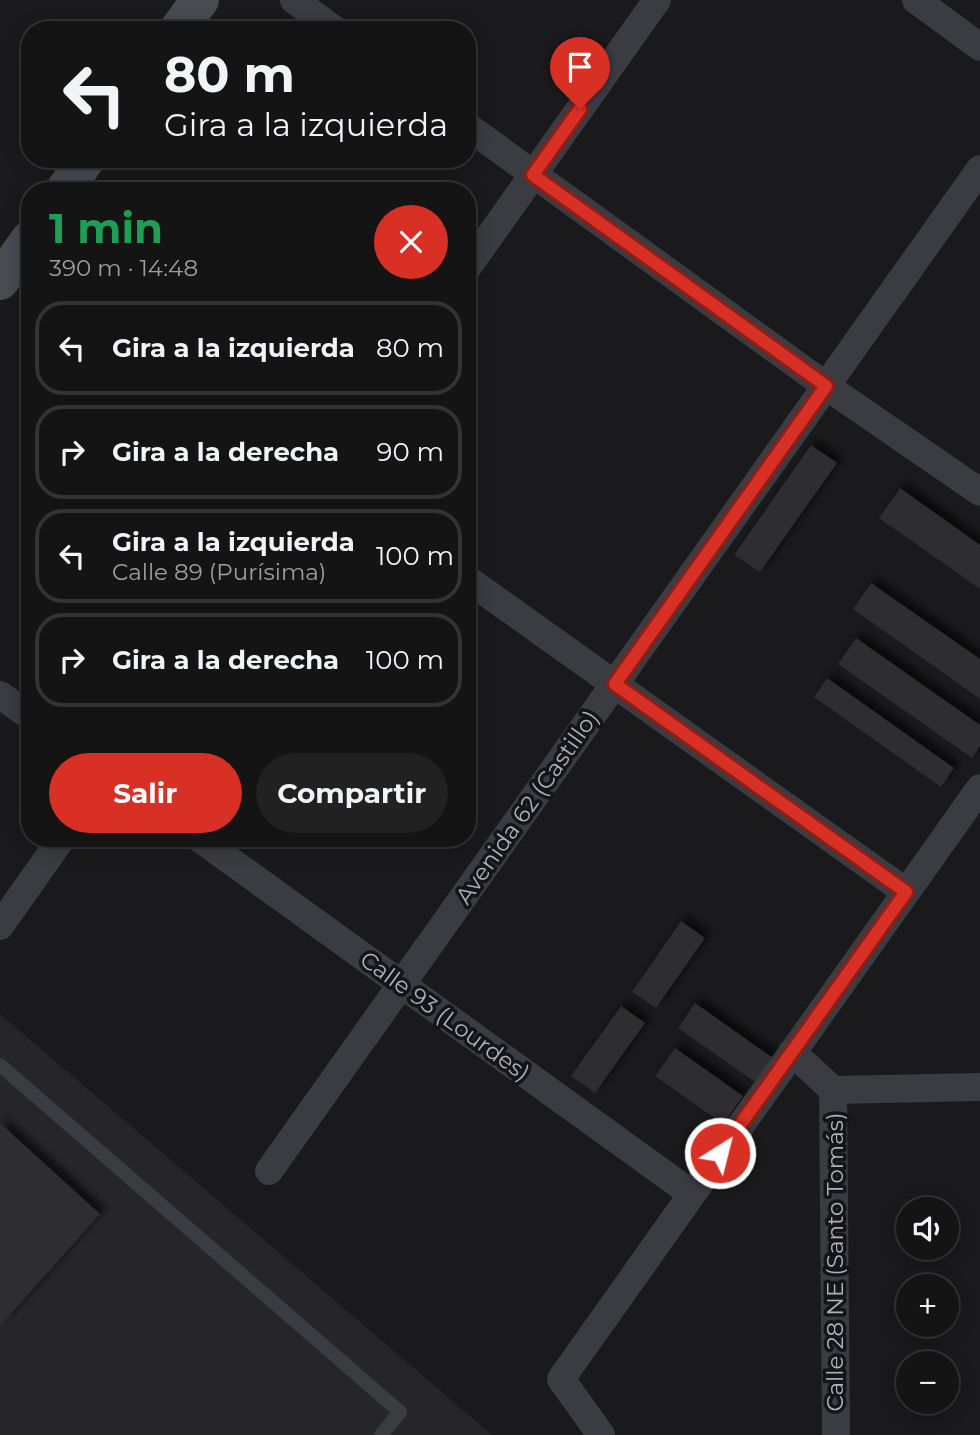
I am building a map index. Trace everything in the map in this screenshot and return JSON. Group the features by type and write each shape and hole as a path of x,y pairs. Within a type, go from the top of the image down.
{"street":[{"path":"185,21 200,0"},
{"path":"294,0 323,21"},
{"path":"476,255 657,0"},
{"path":"916,0 980,47"},
{"path":"476,134 826,386 980,492"},
{"name":"Avenida 62 (Castillo)","path":"269,1171 980,169"},
{"path":"476,585 906,892"},
{"path":"0,695 21,710"},
{"path":"601,1435 561,1379 980,788"},
{"path":"0,926 56,847"},
{"name":"Calle 93 (Lourdes)","path":"211,847 692,1194"},
{"path":"792,1052 834,1090 980,1087"},
{"name":"Calle 28 NE (Santo Tomás)","path":"834,1090 836,1435"}],"lane":[{"path":"0,1065 400,1412 381,1435"}],"shaded area":[{"path":"0,1014 207,1191 492,1435 0,1435"}],"building":[{"path":"811,445 837,463 760,572 734,555"},
{"path":"900,488 980,545 980,589 879,518"},
{"path":"871,583 980,659 980,699 853,609"},
{"path":"856,638 980,725 980,746 972,758 838,664"},
{"path":"827,678 954,768 941,787 814,697"},
{"path":"681,921 705,938 656,1008 632,992"},
{"path":"695,1003 773,1058 755,1082 678,1028"},
{"path":"621,1006 645,1023 595,1093 571,1076"},
{"path":"675,1048 743,1096 723,1124 655,1076"},
{"path":"0,1123 100,1214 0,1326"}],"route":[{"path":"580,109 533,175 826,386 615,684 906,892 720,1153"}]}
